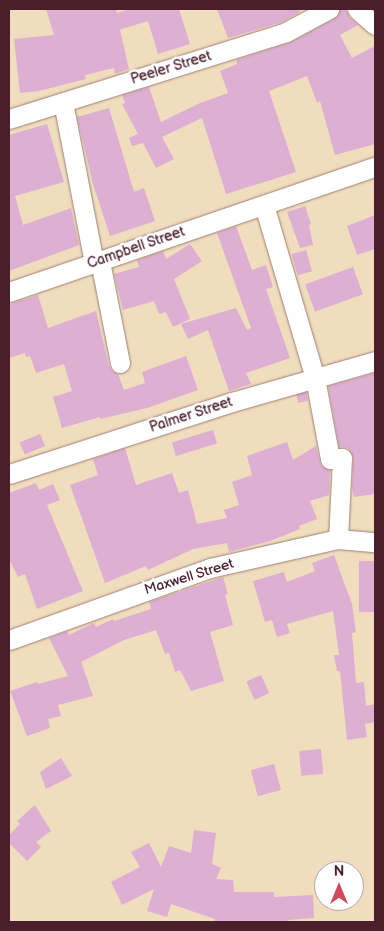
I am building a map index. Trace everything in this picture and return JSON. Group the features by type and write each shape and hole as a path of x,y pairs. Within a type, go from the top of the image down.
{"street":[{"name":"Peeler Street","path":"9,119 286,32 329,9"},
{"path":"357,9 375,25"},
{"path":"62,102 120,363"},
{"name":"Campbell Street","path":"9,292 375,167"},
{"path":"264,205 315,378 330,459 342,458 338,538"},
{"name":"Palmer Street","path":"9,474 232,402 375,361"},
{"name":"Maxwell Street","path":"9,640 210,568 338,538 375,542"}],"building":[{"path":"46,9 116,9 117,13 130,9 179,9 190,44 158,54 148,21 120,30 129,69 115,74 114,68 85,75 86,79 39,91 20,93 14,39 54,35"},
{"path":"217,9 299,9 300,12 282,22 228,38"},
{"path":"340,9 346,9 349,17 358,25 340,35 352,58 375,46 375,144 335,155 320,101 317,103 307,76 269,91 296,172 226,194 202,118 162,137 174,159 156,168 143,143 132,146 129,138 138,134 122,104 125,103 122,95 149,87 161,122 200,103 228,93 220,71 237,64 236,60 291,42 334,19"},
{"path":"109,108 134,192 144,188 155,221 110,236 93,184 77,117"},
{"path":"47,124 64,182 15,196 23,225 71,208 79,245 9,271 9,135"},
{"path":"305,206 311,224 309,225 313,245 300,248 287,212"},
{"path":"375,215 375,249 357,255 347,226"},
{"path":"236,226 252,270 266,265 273,287 266,289 290,358 246,373 251,384 229,391 208,330 188,339 181,324 236,308 247,330 251,328 217,233"},
{"path":"190,244 202,261 174,279 190,319 173,327 166,312 159,314 154,301 123,310 114,274 139,267 137,260 163,251 166,259"},
{"path":"306,250 312,271 298,275 292,254"},
{"path":"353,267 363,294 315,312 305,284"},
{"path":"38,295 48,328 96,311 109,366 112,371 118,374 124,390 145,383 142,372 186,356 198,390 147,408 100,419 100,417 62,428 53,397 72,391 64,364 36,373 30,356 26,357 25,353 9,358 9,304"},
{"path":"375,373 375,494 354,497 352,487 353,458 348,448 339,447 328,386"},
{"path":"306,392 308,401 298,403 296,394"},
{"path":"213,430 217,443 176,456 172,443"},
{"path":"40,434 45,446 25,455 20,443"},
{"path":"287,442 293,460 316,446 321,466 330,470 329,495 310,501 317,519 299,526 300,529 270,541 229,552 227,543 193,549 148,570 146,566 105,583 70,485 98,475 93,459 125,448 136,485 172,473 179,493 188,490 197,524 227,518 224,510 239,505 232,482 252,475 247,456"},
{"path":"36,483 39,490 53,484 60,500 47,505 83,591 37,609 25,574 18,577 9,559 9,493"},
{"path":"334,555 352,604 356,632 352,633 356,683 364,682 366,706 375,704 375,722 365,724 367,737 347,740 340,671 337,671 334,655 339,655 333,611 287,624 290,633 277,637 272,620 265,622 253,581 284,572 287,582 315,571 312,563"},
{"path":"359,561 375,561 375,612 359,612"},
{"path":"223,577 228,594 225,595 233,625 210,632 224,681 191,691 180,670 175,672 169,653 165,654 156,630 124,640 81,662 93,696 58,705 61,716 48,719 50,728 27,736 10,691 37,682 38,684 68,676 49,638 67,631 69,635 94,623 96,627 113,619 114,621 151,609 149,602"},
{"path":"261,675 269,693 255,700 246,682"},
{"path":"321,749 323,774 301,776 299,751"},
{"path":"61,758 72,776 46,789 40,772"},
{"path":"274,764 281,790 258,796 251,770"},
{"path":"35,805 51,831 36,842 41,847 27,861 9,843 9,835 20,824 17,821"},
{"path":"194,830 216,833 212,864 221,868 216,879 233,880 234,892 274,892 274,897 313,895 314,918 288,920 289,922 214,922 215,919 171,904 167,917 147,911 154,889 122,905 111,882 140,867 131,852 149,843 161,867 169,846 191,853"}]}
